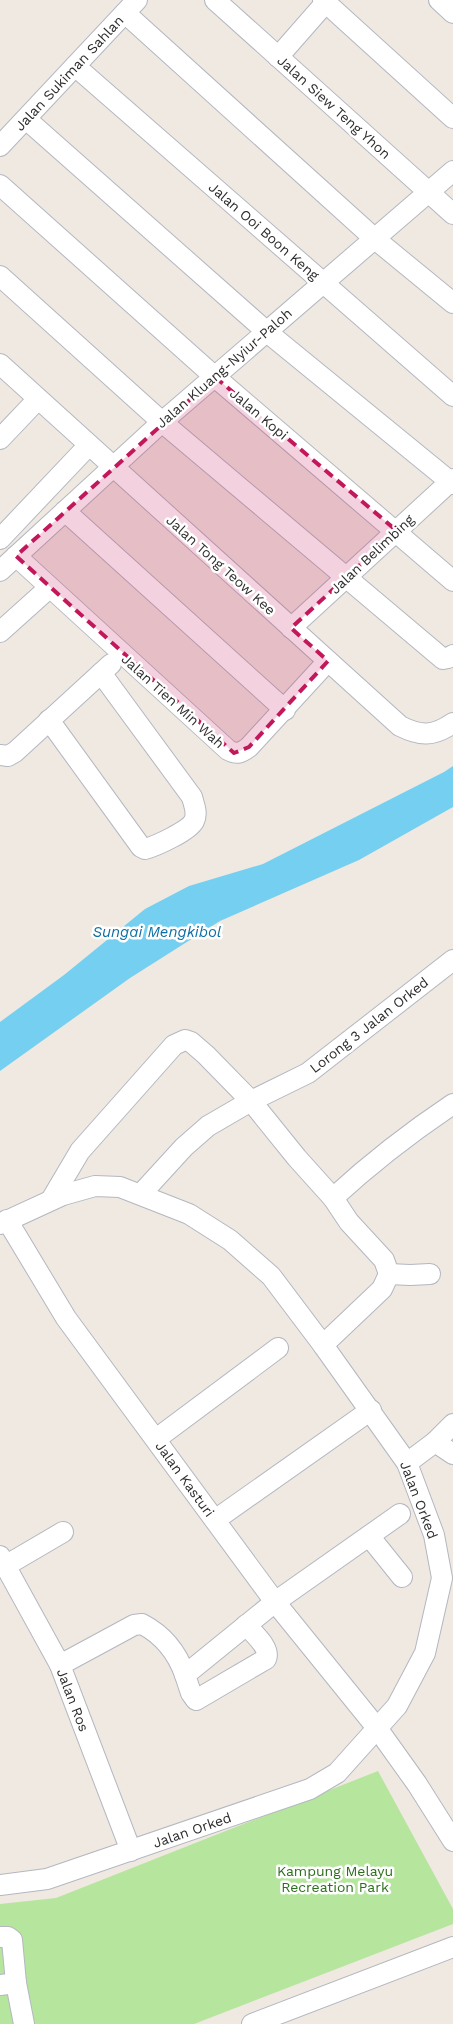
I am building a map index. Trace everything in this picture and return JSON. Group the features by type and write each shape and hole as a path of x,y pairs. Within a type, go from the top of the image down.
{"street":[{"name":"Jalan Siew Teng Yhon","path":"215,0 453,214"},
{"path":"439,0 453,12"},
{"path":"278,57 326,1 453,118"},
{"path":"131,7 375,239 453,303"},
{"name":"Jalan Sukiman Sahlan","path":"0,146 131,7"},
{"name":"Jalan Ooi Boon Keng","path":"75,66 453,396"},
{"path":"26,119 267,332 452,482"},
{"name":"Jalan Kluang-Nyiur-Paloh","path":"0,571 162,422 453,171"},
{"name":"Jalan Kopi","path":"0,185 215,377 453,581"},
{"path":"0,276 162,422 442,658 448,658 453,655"},
{"name":"Jalan Tong Teow Kee","path":"0,364 400,726 416,734 443,729 453,723"},
{"path":"0,439 38,399"},
{"path":"0,539 89,445"},
{"name":"Jalan Belimbing","path":"291,628 452,482"},
{"path":"65,511 285,710"},
{"name":"Jalan Tien Min Wah","path":"16,556 228,750 234,753 242,752 249,747 328,662"},
{"path":"0,632 50,588"},
{"path":"7,753 49,720 122,654"},
{"path":"49,720 141,847 145,849 154,846 189,827 194,821 196,811 192,797 102,673"},
{"name":"Lorong 3 Jalan Orked","path":"141,1194 184,1147 208,1126 251,1101 308,1073 453,960"},
{"path":"51,1200 80,1151 174,1045 185,1040 191,1042 251,1101 297,1158 333,1198 349,1222 384,1260 389,1274 382,1289 324,1345"},
{"path":"333,1198 350,1182 453,1104"},
{"name":"Jalan Orked","path":"0,1885 47,1879 310,1789 336,1773 397,1706 425,1652 447,1580 434,1535 407,1463 324,1345 271,1276 230,1240 189,1214 120,1187 95,1186 63,1195 4,1222"},
{"name":"Jalan Kasturi","path":"4,1222 66,1318 275,1602 377,1728 417,1784 453,1841"},
{"path":"389,1274 410,1276 430,1274"},
{"path":"156,1439 278,1348"},
{"path":"215,1520 371,1410"},
{"path":"407,1463 435,1442 453,1424"},
{"path":"435,1442 453,1454"},
{"path":"185,1675 275,1602 400,1514"},
{"path":"3,1561 63,1532"},
{"path":"369,1536 402,1577"},
{"name":"Jalan Ros","path":"3,1561 60,1666 132,1850"},
{"path":"60,1666 134,1625 142,1624 174,1650 191,1693 196,1700 266,1659 268,1654 266,1649 246,1625"},
{"path":"0,1937 8,1937 12,1940 8,1984 24,2024"},
{"path":"252,2024 453,1947"}],"highlighted area":[{"path":"215,377 397,531 291,628 328,661 249,747 234,753 16,556"}],"green space":[{"name":"Kampung Melayu Recreation Park","path":"378,1771 453,1909 453,1924 194,2024 0,2024 0,1904 56,1898"}],"water":[{"name":"Sungai Mengkibol","path":"453,766 453,807 359,860 220,921 130,978 0,1071 0,1022 64,975 145,909 189,886 263,864"}]}
